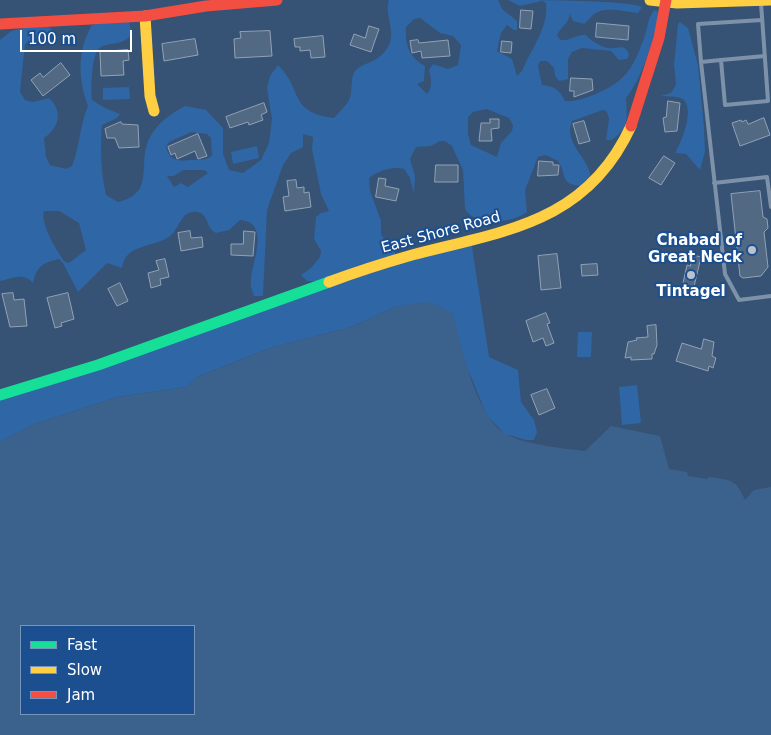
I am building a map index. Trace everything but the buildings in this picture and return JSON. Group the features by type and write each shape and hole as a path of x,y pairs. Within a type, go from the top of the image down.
{"main road":[{"path":"0,24 145,16 206,6 277,0"},
{"path":"650,0 771,0"},
{"name":"East Shore Road","path":"0,395 60,378 380,265 520,228 553,214 577,198 598,179 622,146 638,110 662,26 666,1"},
{"path":"145,16 150,100 154,111"}],"lane":[{"path":"721,60 725,105 768,101 760,0"},
{"path":"762,20 698,24 725,274 739,300 771,296"},
{"path":"701,62 764,56"},
{"path":"714,183 767,177 771,207"}],"shaded area":[{"path":"389,0 498,0 502,9 517,21 517,30 507,25 501,33 497,51 512,59 517,76 522,71 542,29 545,21 546,3 542,1 520,6 508,0 599,2 642,7 638,13 603,10 593,15 584,24 573,21 570,14 557,35 560,40 586,35 605,47 623,48 629,55 627,59 619,60 611,51 582,48 572,52 568,59 568,79 559,81 555,76 554,68 547,61 540,61 538,66 542,85 556,89 565,101 582,99 617,83 634,63 649,19 654,10 658,12 655,32 647,57 637,81 626,98 627,117 622,131 612,140 606,140 609,119 607,112 603,110 572,121 571,137 586,163 591,178 582,186 574,185 566,181 558,161 546,155 538,157 525,190 527,212 521,216 504,221 485,221 470,215 465,209 463,170 452,146 445,141 440,141 431,146 416,147 410,159 415,176 414,194 410,178 404,169 386,170 369,178 370,191 381,221 381,234 386,243 395,251 395,256 318,281 307,281 301,275 311,268 320,257 321,251 314,239 316,217 321,213 329,211 321,194 312,149 313,137 303,134 303,147 291,153 283,165 267,210 263,296 254,296 251,286 258,244 255,228 249,222 240,220 229,230 216,233 204,216 198,212 185,215 173,233 164,240 142,247 129,254 124,260 122,268 107,263 78,292 59,259 41,266 36,273 33,283 22,277 0,281 0,40 11,31 33,26 47,26 53,30 52,35 32,40 25,44 20,92 25,100 33,102 49,98 56,108 58,119 54,129 44,138 46,157 50,165 66,169 72,166 88,106 81,75 82,54 87,35 92,25 112,21 129,22 132,34 124,41 101,47 93,63 92,100 120,114 117,118 102,125 101,143 106,195 118,202 130,198 141,185 146,149 152,133 164,120 185,106 206,110 223,128 223,154 229,170 243,173 261,160 269,143 272,119 267,88 270,76 278,65 286,74 303,105 319,115 334,118 349,100 353,76 357,69 375,60 389,45 391,34","holes":["420,18 440,33 453,36 461,45 458,65 448,69 433,64 429,70 431,86 427,94 417,84 424,81 425,66 415,59 407,45 406,27 414,19","487,109 509,118 513,125 512,131 501,143 497,157 471,145 468,134 468,117 473,112","191,132 207,134 211,138 212,156 202,160 176,160 170,156 166,147 169,142","183,170 204,170 208,173 188,187 181,183 174,187 167,176 174,176","44,211 59,211 79,223 86,250 69,263 65,262 44,223"]},
{"path":"680,22 688,28 698,65 705,152 700,170 686,154 675,153 681,141 688,116 686,102 679,97 661,96 671,93 676,85 674,65 678,24"},
{"path":"129,87 130,99 103,100 103,88"},
{"path":"257,146 259,158 233,164 231,152"},
{"path":"471,240 489,357 518,370 521,402 534,420 537,432 534,440 526,440 505,434 487,416 469,372 397,306 351,327 270,348 199,376 186,387 118,397 34,424 0,442 0,395"},
{"path":"429,302 453,313 465,361 478,397 495,425 506,434 524,441 585,451 611,426 660,436 669,469 687,472 688,476 728,480 739,488 745,500 754,490 771,487 771,735 0,735 0,442 34,424 118,397 186,387 199,376 270,348 351,327 397,306"},
{"path":"578,332 592,332 591,357 577,357"},
{"path":"637,385 641,423 622,425 619,387"}],"traffic: fast":[{"path":"0,395 98,365 329,282"}],"traffic: slow":[{"path":"650,0 677,3 771,0"},
{"path":"145,16 150,96 154,111"},
{"path":"329,282 402,258 510,229 540,218 567,203 591,184 613,158 631,126"}],"traffic: jam":[{"path":"0,24 145,16 206,6 277,0"},
{"path":"631,126 659,38 666,0"}],"place":[{"name":"Chabad of Great Neck","path":"752,250"},
{"name":"Tintagel","path":"691,275"}]}
